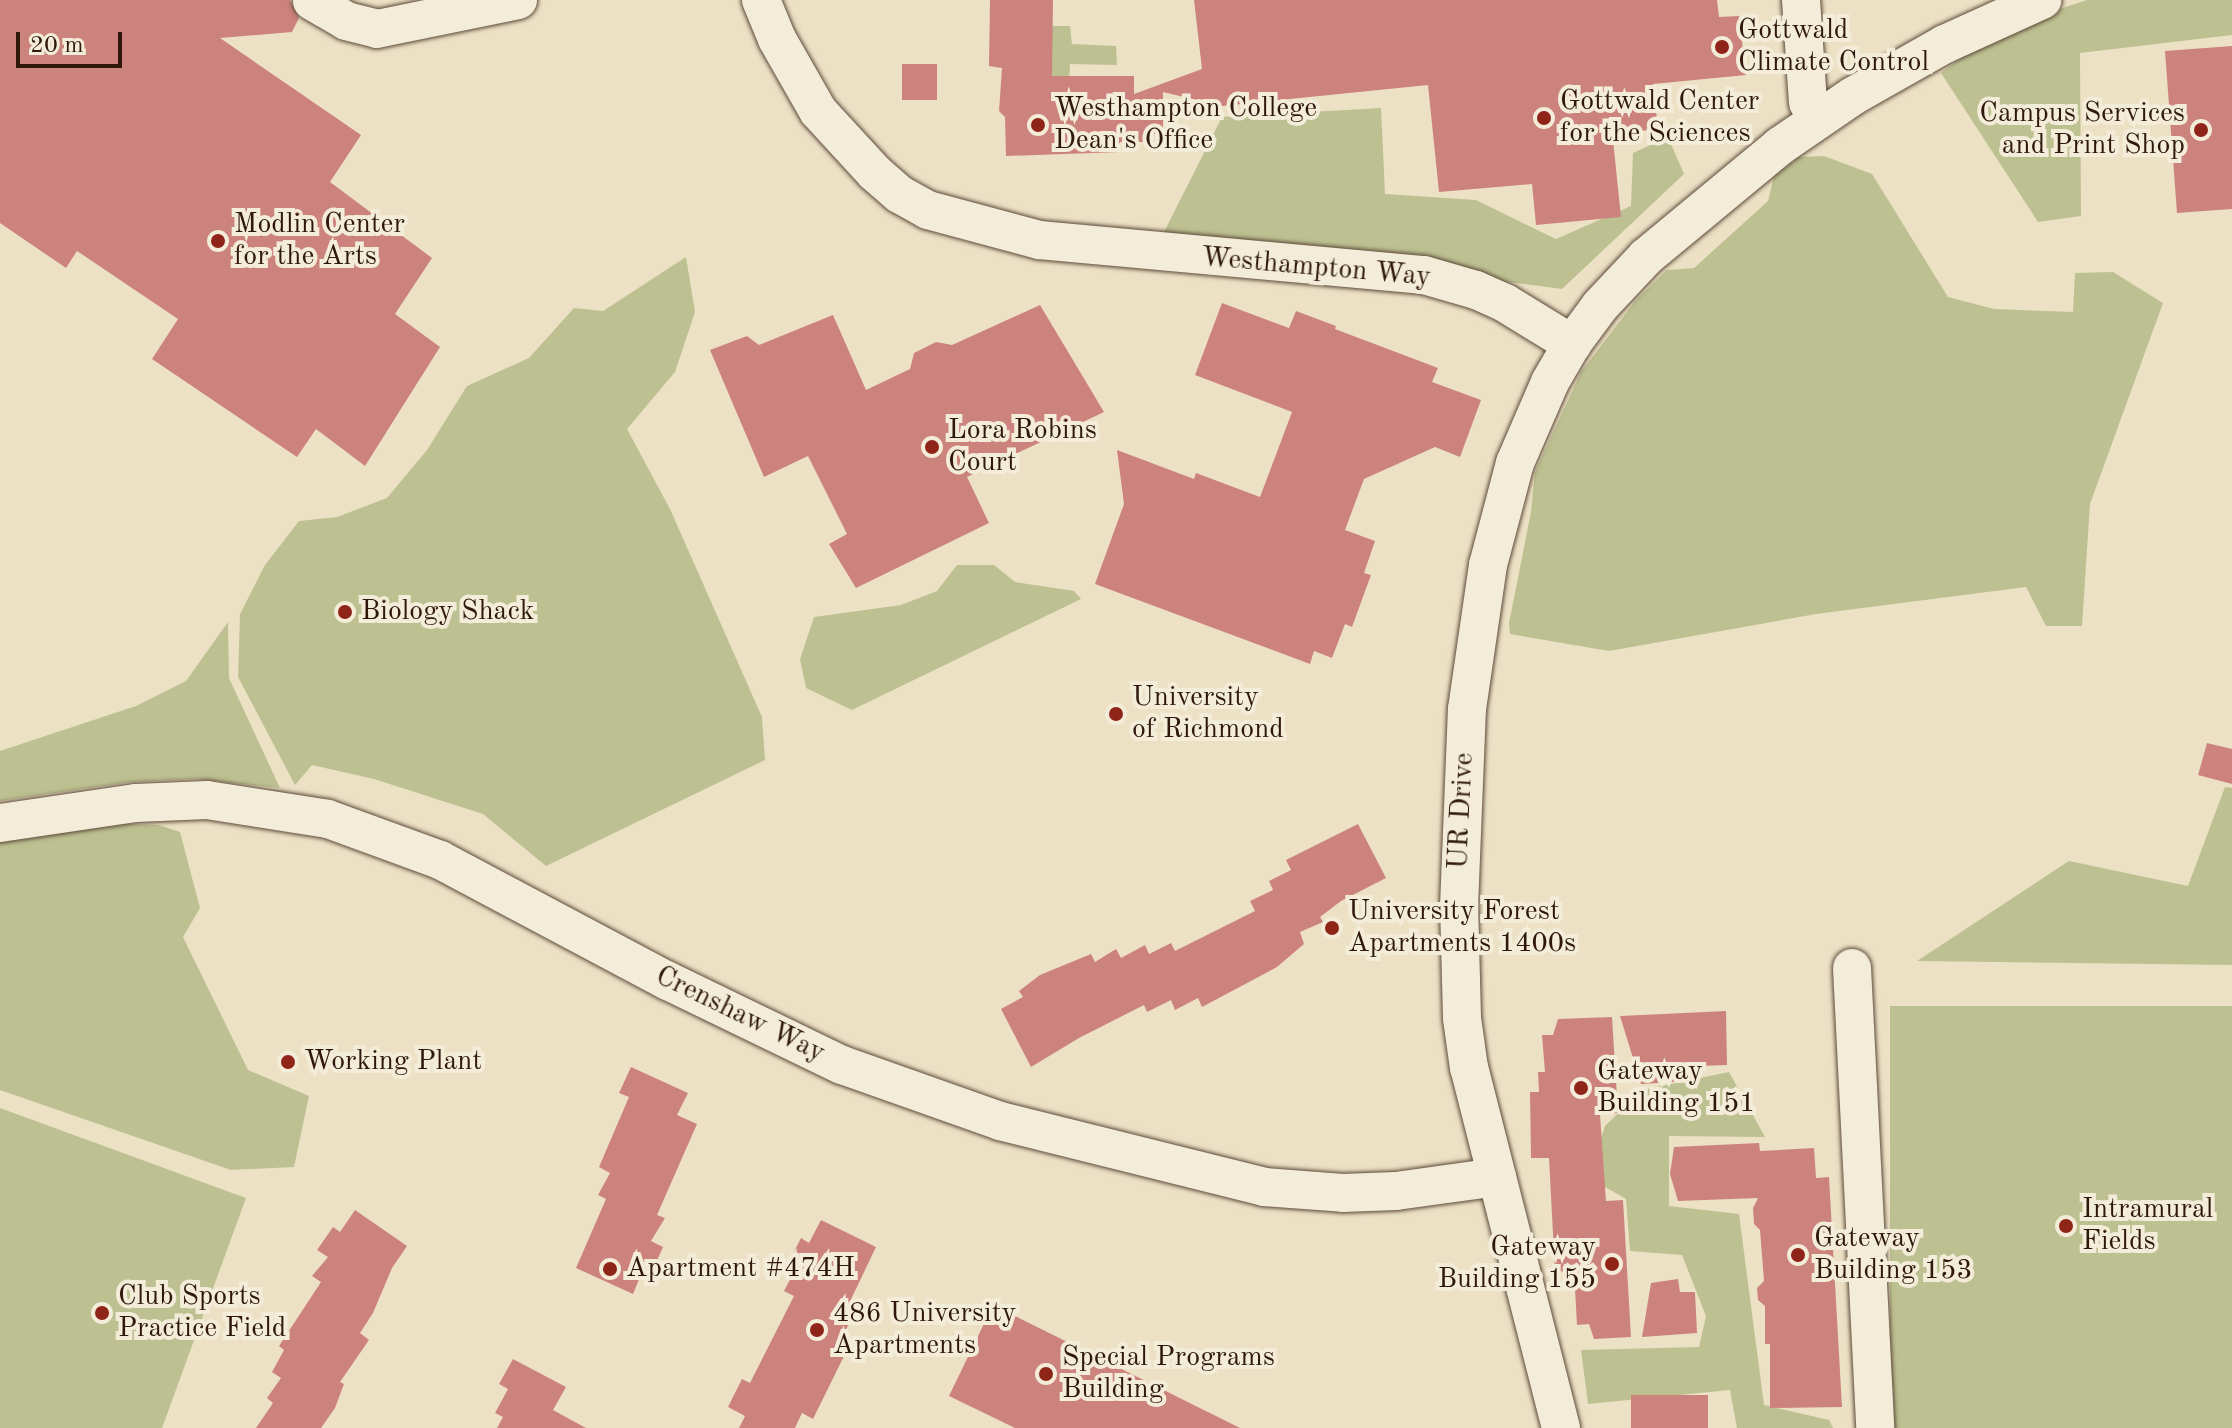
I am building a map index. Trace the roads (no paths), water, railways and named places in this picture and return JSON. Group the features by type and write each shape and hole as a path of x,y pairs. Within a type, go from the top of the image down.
{"street":[{"path":"312,1 346,21 377,29 518,0"},
{"name":"Westhampton Way","path":"761,0 777,39 818,111 875,173 899,194 928,210 974,225 1039,240 1424,275 1476,290 1505,303 1572,344"},
{"path":"1801,0 1808,103"},
{"path":"1572,344 1600,306 1646,257 1780,146 1853,96 1932,51 2042,0"},
{"name":"UR Drive","path":"1561,1428 1469,1068 1462,1018 1459,907 1467,709 1488,565 1503,503 1530,425 1572,344"},
{"name":"Crenshaw Way","path":"0,823 136,803 207,800 328,819 440,860 668,981 842,1065 1000,1121 1264,1187 1356,1193 1497,1177"},
{"path":"1852,968 1875,1428"}],"place":[{"name":"Gottwald Climate Control","path":"1722,47"},
{"name":"Gottwald Center for the Sciences","path":"1544,118"},
{"name":"Westhampton College Dean's Office","path":"1038,125"},
{"name":"Campus Services and Print Shop","path":"2201,130"},
{"name":"Modlin Center for the Arts","path":"218,241"},
{"name":"Lora Robins Court","path":"932,447"},
{"name":"Biology Shack","path":"345,612"},
{"name":"University of Richmond","path":"1116,714"},
{"name":"University Forest Apartments 1400s","path":"1332,928"},
{"name":"Working Plant","path":"288,1062"},
{"name":"Gateway Building 151","path":"1581,1088"},
{"name":"Intramural Fields","path":"2066,1226"},
{"name":"Gateway Building 153","path":"1798,1255"},
{"name":"Gateway Building 155","path":"1612,1264"},
{"name":"Apartment #474H","path":"610,1269"},
{"name":"Club Sports Practice Field","path":"102,1313"},
{"name":"486 University Apartments","path":"817,1330"},
{"name":"Special Programs Building","path":"1046,1374"}]}
